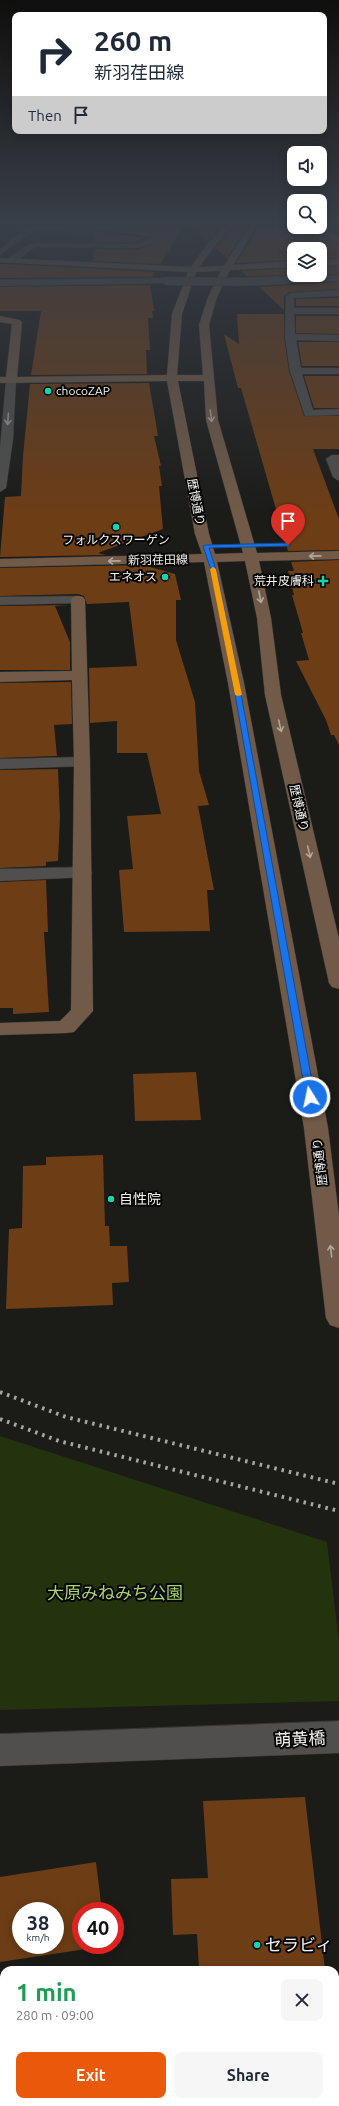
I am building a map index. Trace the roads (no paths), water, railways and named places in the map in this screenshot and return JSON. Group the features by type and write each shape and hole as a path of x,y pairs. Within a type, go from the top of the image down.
{"street":[{"path":"0,488 5,380 17,322 2,319"},
{"name":"歴博通り","path":"177,319 172,378 236,683 316,1128 339,1318"},
{"name":"歴博通り","path":"206,319 204,325 207,378 212,420 250,551 264,618 273,695 339,983"},
{"path":"289,319 290,337 295,371 309,414 339,412"},
{"path":"290,337 339,338"},
{"path":"295,371 339,371"},
{"path":"5,380 207,378"},
{"path":"339,459 332,459 339,477"},
{"name":"新羽荏田線","path":"0,563 250,551 339,544"},
{"name":"新羽荏田線","path":"72,548 208,553"},
{"name":"新羽荏田線","path":"250,551 339,555"},
{"path":"0,602 78,600 81,675 83,873 82,1011 66,1027 0,1029"},
{"path":"0,677 81,675"},
{"path":"0,764 82,762"},
{"path":"0,875 83,873"},
{"name":"萌黄橋","path":"0,1750 339,1737"}],"railway":[{"path":"0,1392 66,1417 339,1484"},
{"path":"0,1419 59,1441 339,1511"}],"place":[{"name":"chocoZAP","path":"48,391"},
{"name":"フォルクスワーゲン","path":"116,527"},
{"name":"エネオス","path":"165,577"},
{"name":"荒井皮膚科","path":"323,581"},
{"name":"自性院","path":"111,1199"},
{"name":"セラビィ","path":"257,1945"}],"park label":[{"name":"大原みねみち公園","path":"115,1593"}]}
